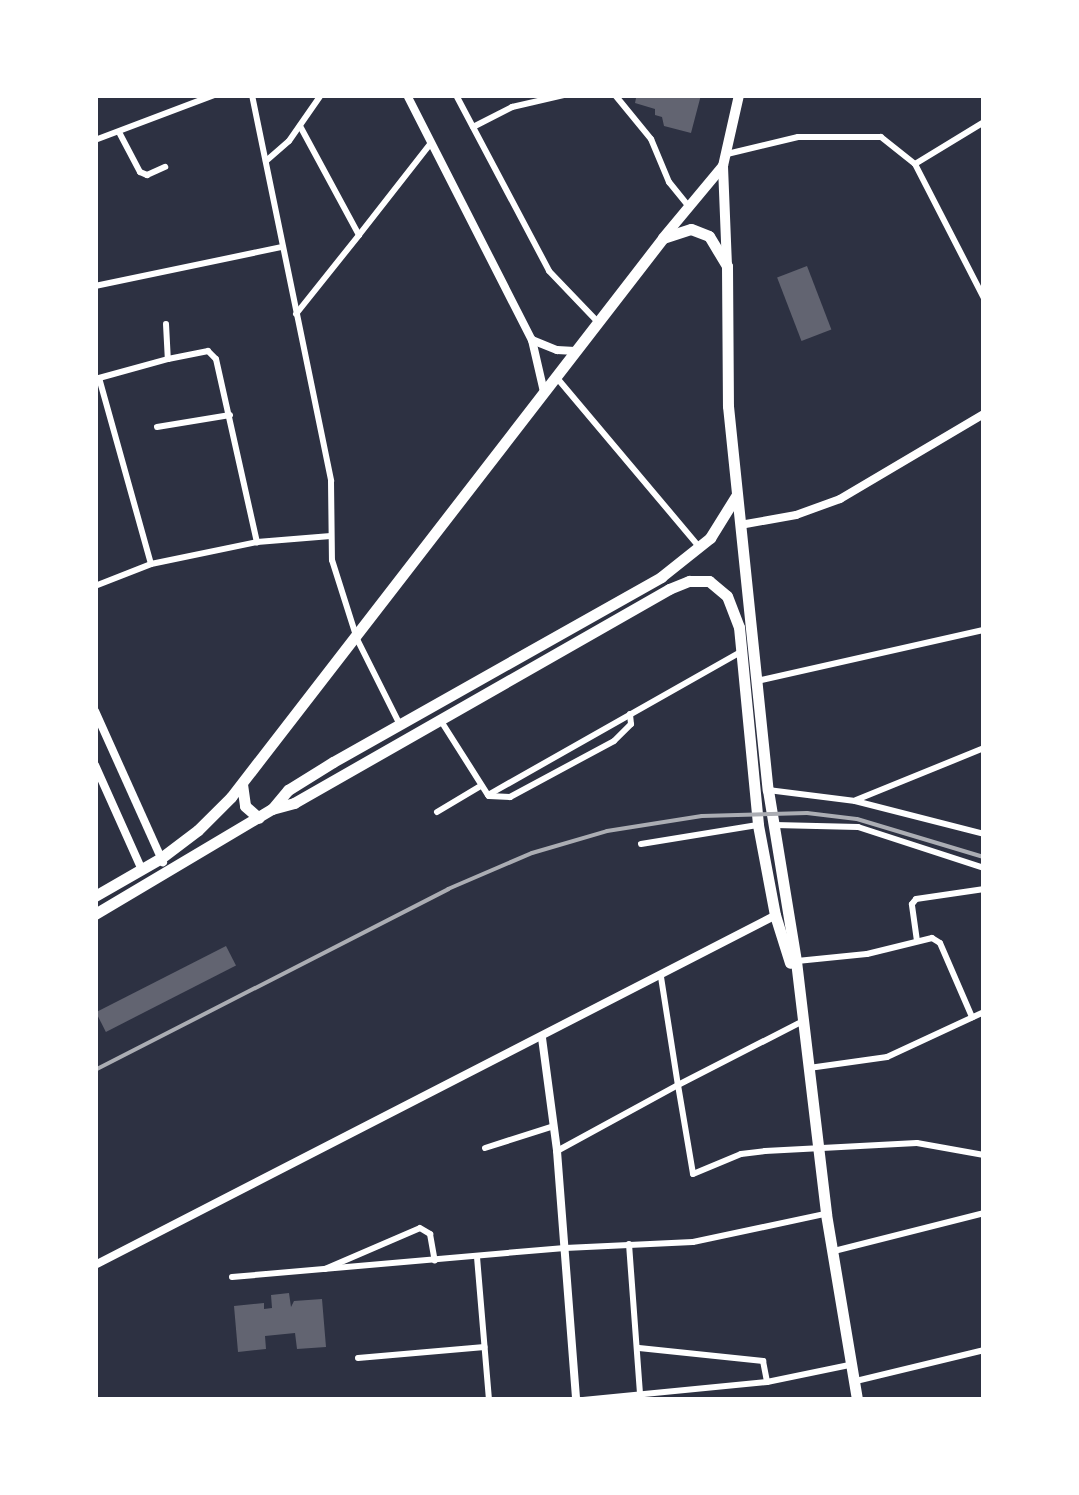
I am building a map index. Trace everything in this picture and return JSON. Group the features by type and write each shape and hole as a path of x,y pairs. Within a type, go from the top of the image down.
{"highway":[{"path":"95,896 142,871 198,830 242,784 664,238 698,230 714,241 727,266 726,356 736,496 768,790 796,962 826,1214 857,1400"},
{"path":"95,914 259,818 288,790 629,595 700,548 718,530 736,496"},
{"path":"272,809 294,803 668,589 701,580 718,587 736,614 758,825 775,915 797,986"},
{"path":"629,595 636,608"},
{"path":"242,784 246,806 259,818"}],"main road":[{"path":"727,266 725,160 739,95"},
{"path":"664,238 725,160"}],"street":[{"path":"95,140 120,134 214,95"},
{"path":"252,95 331,481 331,536 341,598 400,724"},
{"path":"265,162 300,126 321,95"},
{"path":"408,95 532,340 544,392"},
{"path":"456,95 549,271 598,322"},
{"path":"472,127 512,107 564,95"},
{"path":"615,95 651,138 669,182 689,207"},
{"path":"915,164 984,122"},
{"path":"300,126 360,235"},
{"path":"120,134 140,172 147,175 165,167"},
{"path":"725,160 798,137 881,137 915,164 984,298"},
{"path":"296,315 431,143"},
{"path":"95,286 281,247"},
{"path":"166,324 168,358"},
{"path":"532,340 557,350 576,351"},
{"path":"97,378 168,358 214,354 257,542"},
{"path":"95,366 151,564"},
{"path":"556,376 700,548"},
{"path":"740,525 796,514 840,499 984,414"},
{"path":"157,427 230,415"},
{"path":"95,586 151,564 257,542 331,536"},
{"path":"758,681 984,630"},
{"path":"488,796 740,652"},
{"path":"95,711 168,872"},
{"path":"440,720 488,796 510,796 614,741 626,731 630,714"},
{"path":"856,800 984,748"},
{"path":"95,764 149,884"},
{"path":"437,812 479,786"},
{"path":"768,790 856,800 984,834"},
{"path":"641,844 758,825"},
{"path":"774,825 858,827 984,868"},
{"path":"917,940 912,904 916,899 984,889"},
{"path":"95,1265 788,909"},
{"path":"796,962 867,954 917,940 938,942 972,1016"},
{"path":"660,977 692,1174 742,1154 916,1143 958,1154 984,1154"},
{"path":"808,1068 887,1057 984,1012"},
{"path":"557,1151 801,1022"},
{"path":"542,1038 557,1151 580,1400 767,1382 852,1364"},
{"path":"485,1148 554,1126"},
{"path":"232,1277 746,1234 826,1214"},
{"path":"834,1251 984,1214"},
{"path":"319,1271 420,1228 430,1234 435,1261"},
{"path":"629,1244 640,1394"},
{"path":"477,1257 488,1400"},
{"path":"358,1358 484,1347"},
{"path":"639,1348 763,1361 767,1382"},
{"path":"854,1381 984,1350"}],"building":[{"path":"629,95 701,95 691,133 664,126 655,109 635,103 636,98"},
{"path":"807,266 831,329 801,341 777,277"},
{"path":"226,946 236,966 106,1032 96,1012"},
{"path":"289,1293 291,1307 294,1301 322,1299 326,1347 297,1349 295,1333 265,1336 266,1349 238,1352 234,1306 264,1303 264,1309 272,1308 271,1295"}],"railway":[{"path":"95,1070 448,889 532,853 607,831 702,816 807,813 857,819 984,857"}]}
